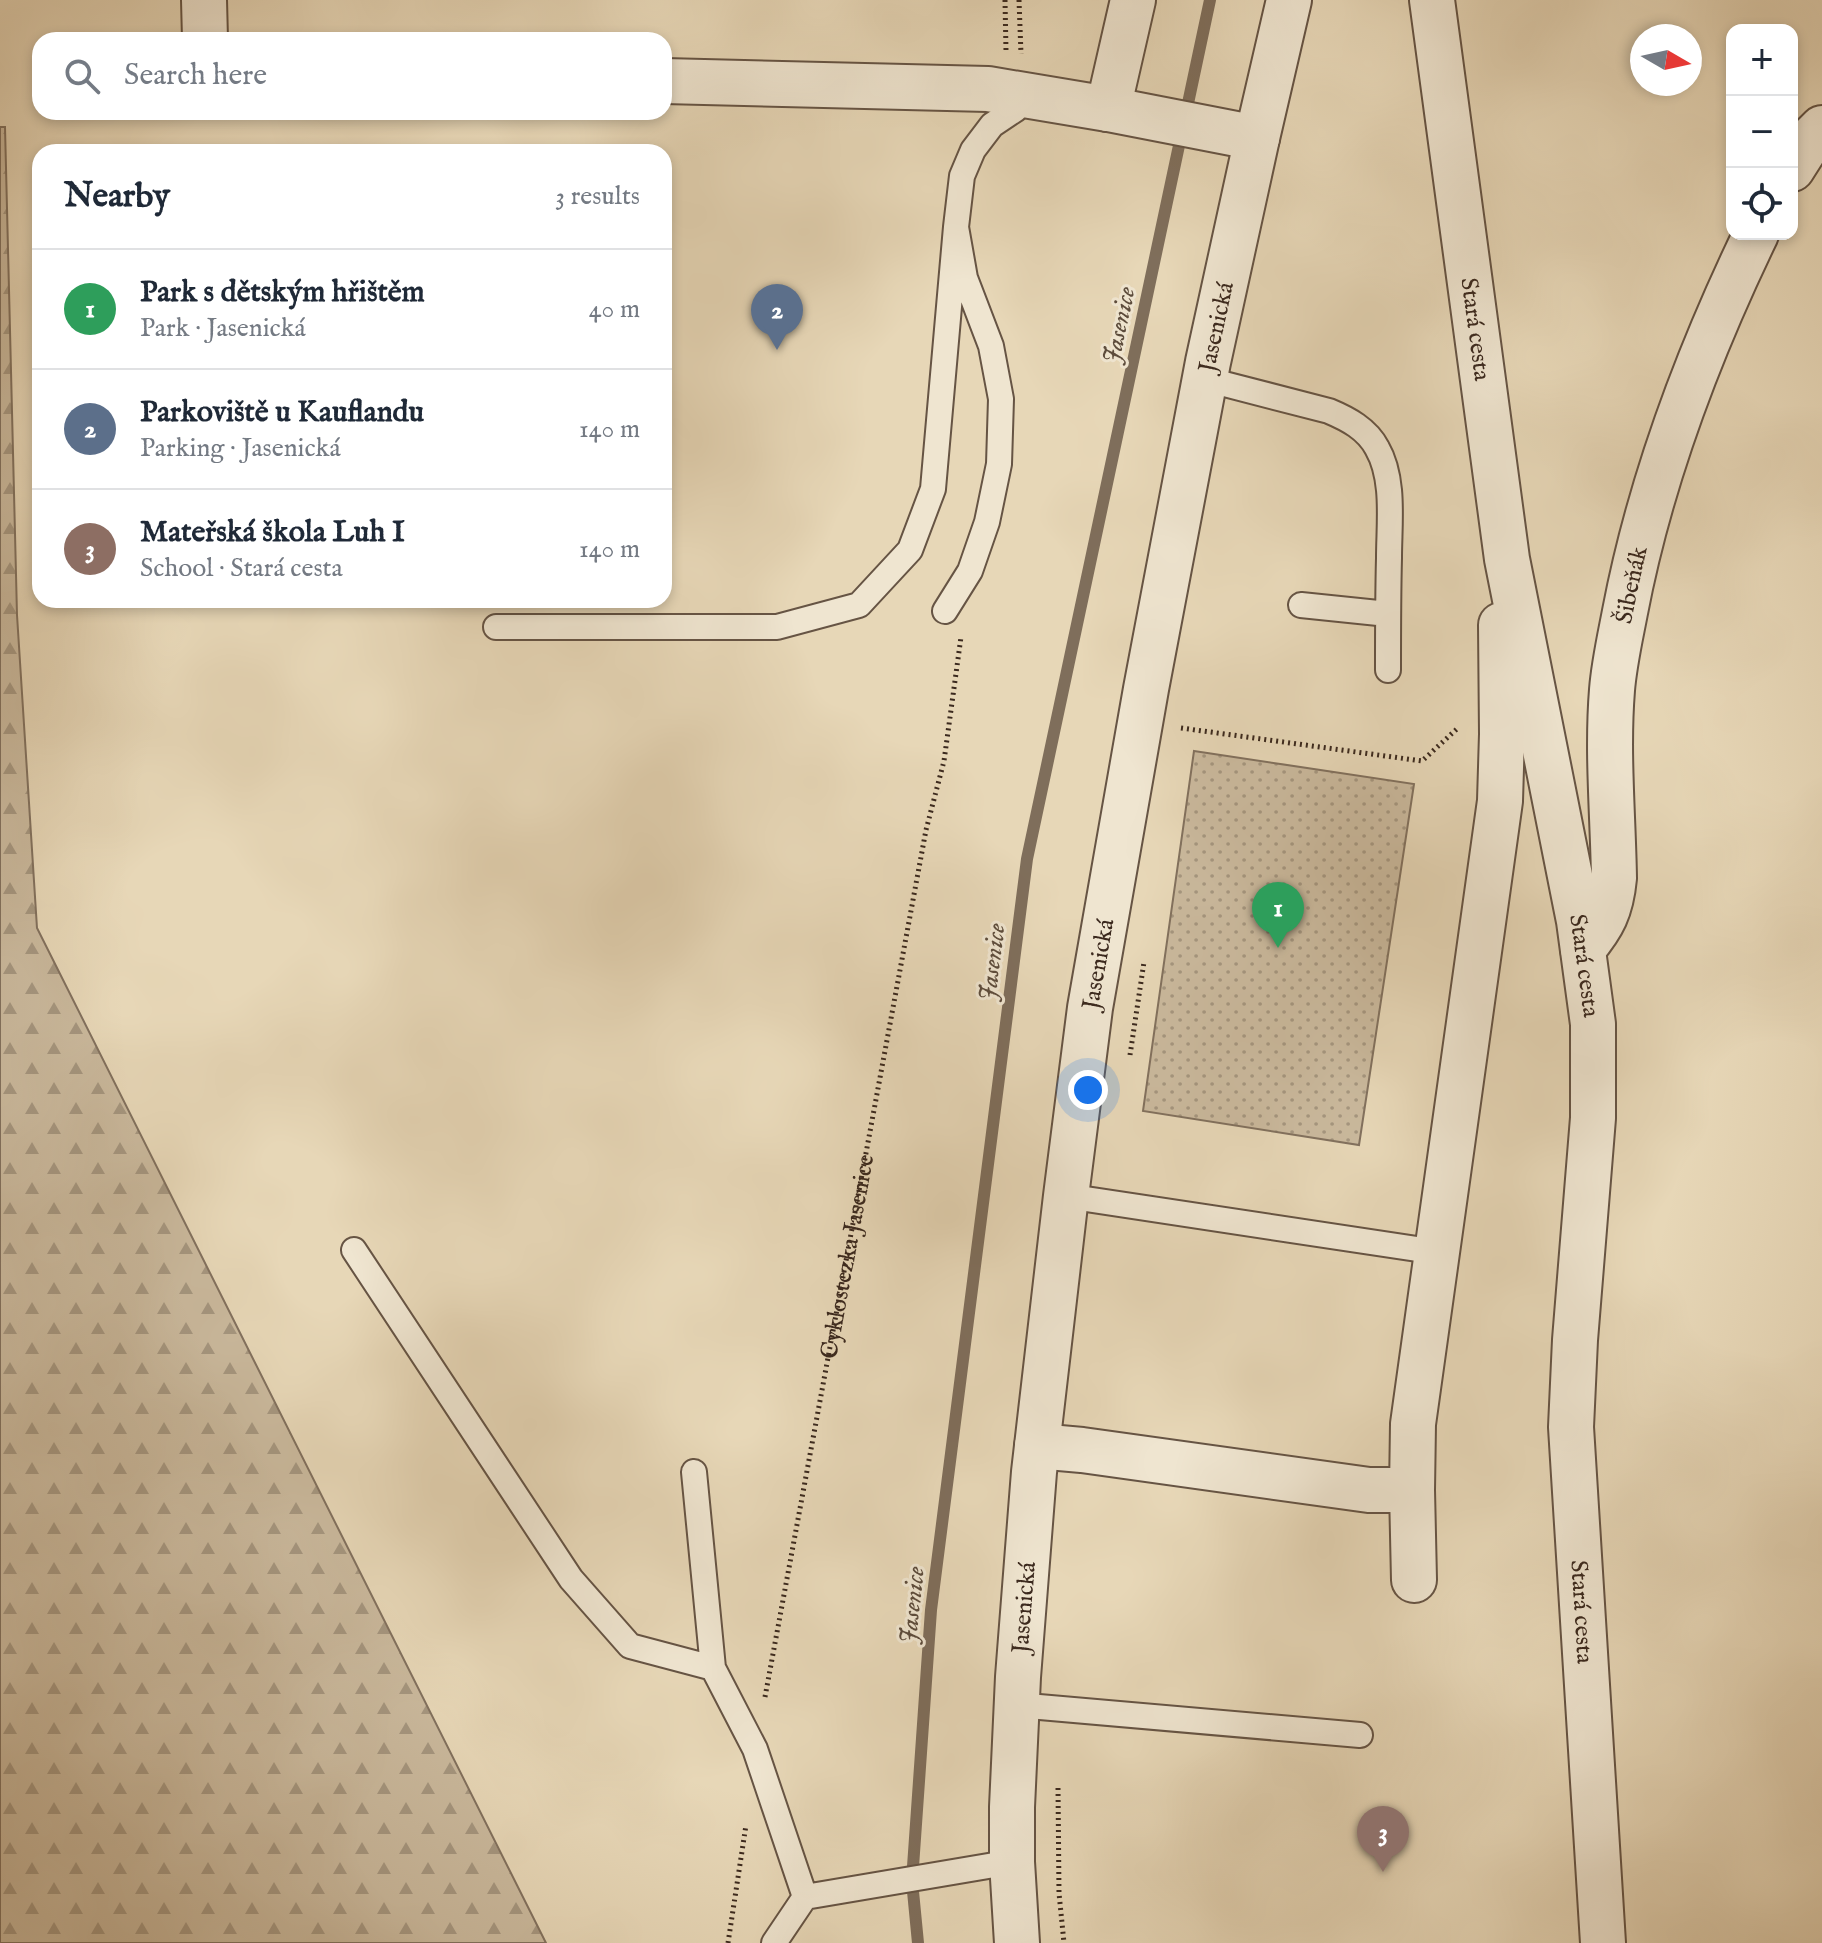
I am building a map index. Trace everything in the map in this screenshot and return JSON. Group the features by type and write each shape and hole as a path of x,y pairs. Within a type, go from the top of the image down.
{"street":[{"path":"204,0 205,32"},
{"path":"1123,112 1133,0"},
{"name":"Jasenická","path":"1017,1943 1012,1862 1016,1705 1037,1446 1090,1008 1205,379 1239,135 1289,0"},
{"name":"Stará cesta","path":"1432,0 1504,543 1583,949 1593,1024 1593,1118 1571,1427 1603,1943"},
{"path":"672,81 988,89 1014,80 1123,112 1239,135"},
{"path":"1793,168 1822,128"},
{"name":"Šibeňák","path":"1583,949 1606,918 1613,891 1612,690 1636,562 1661,467 1679,416 1729,289 1753,240"},
{"path":"1414,1580 1413,1424 1500,801 1501,613 1513,587"},
{"path":"1037,1446 1369,1490 1412,1490"}],"lane":[{"path":"496,627 777,627 859,605 910,550 933,489 962,176 973,150 992,125 1016,109 1014,80"},
{"path":"945,611 970,571 987,522 999,464 1001,399 991,346 965,278 956,227"},
{"path":"1205,379 1329,411 1348,419 1364,431 1377,447 1386,469 1389,500 1388,670"},
{"path":"1301,605 1388,614"},
{"path":"1066,1196 1437,1252"},
{"path":"354,1250 571,1579 630,1646 713,1668"},
{"path":"694,1472 713,1668 755,1749 805,1897"},
{"path":"1016,1705 1360,1735"},
{"path":"774,1943 805,1897 1012,1862"}],"path":[{"path":"1005,0 1014,80"},
{"path":"1014,80 1019,0"},
{"name":"Cyklostezka Jasenice","path":"755,1749 926,830 944,761 961,634"},
{"path":"1183,714 1180,727 1422,761 1501,688"},
{"path":"1129,1059 1146,948"},
{"path":"1058,1785 1059,1893 1064,1943"},
{"path":"728,1943 748,1814"}],"green space":[{"path":"0,127 5,127 17,615 37,928 546,1943 0,1943"},
{"path":"1194,751 1414,784 1359,1145 1143,1111"}],"waterway":[{"name":"Jasenice","path":"918,1943 912,1881 931,1610 1027,859 1210,0"}],"place":[{"name":"Parkoviště u Kauflandu","path":"777,350"},
{"name":"Park s dětským hřištěm","path":"1278,948"},
{"name":"Mateřská škola Luh I","path":"1383,1872"}]}
